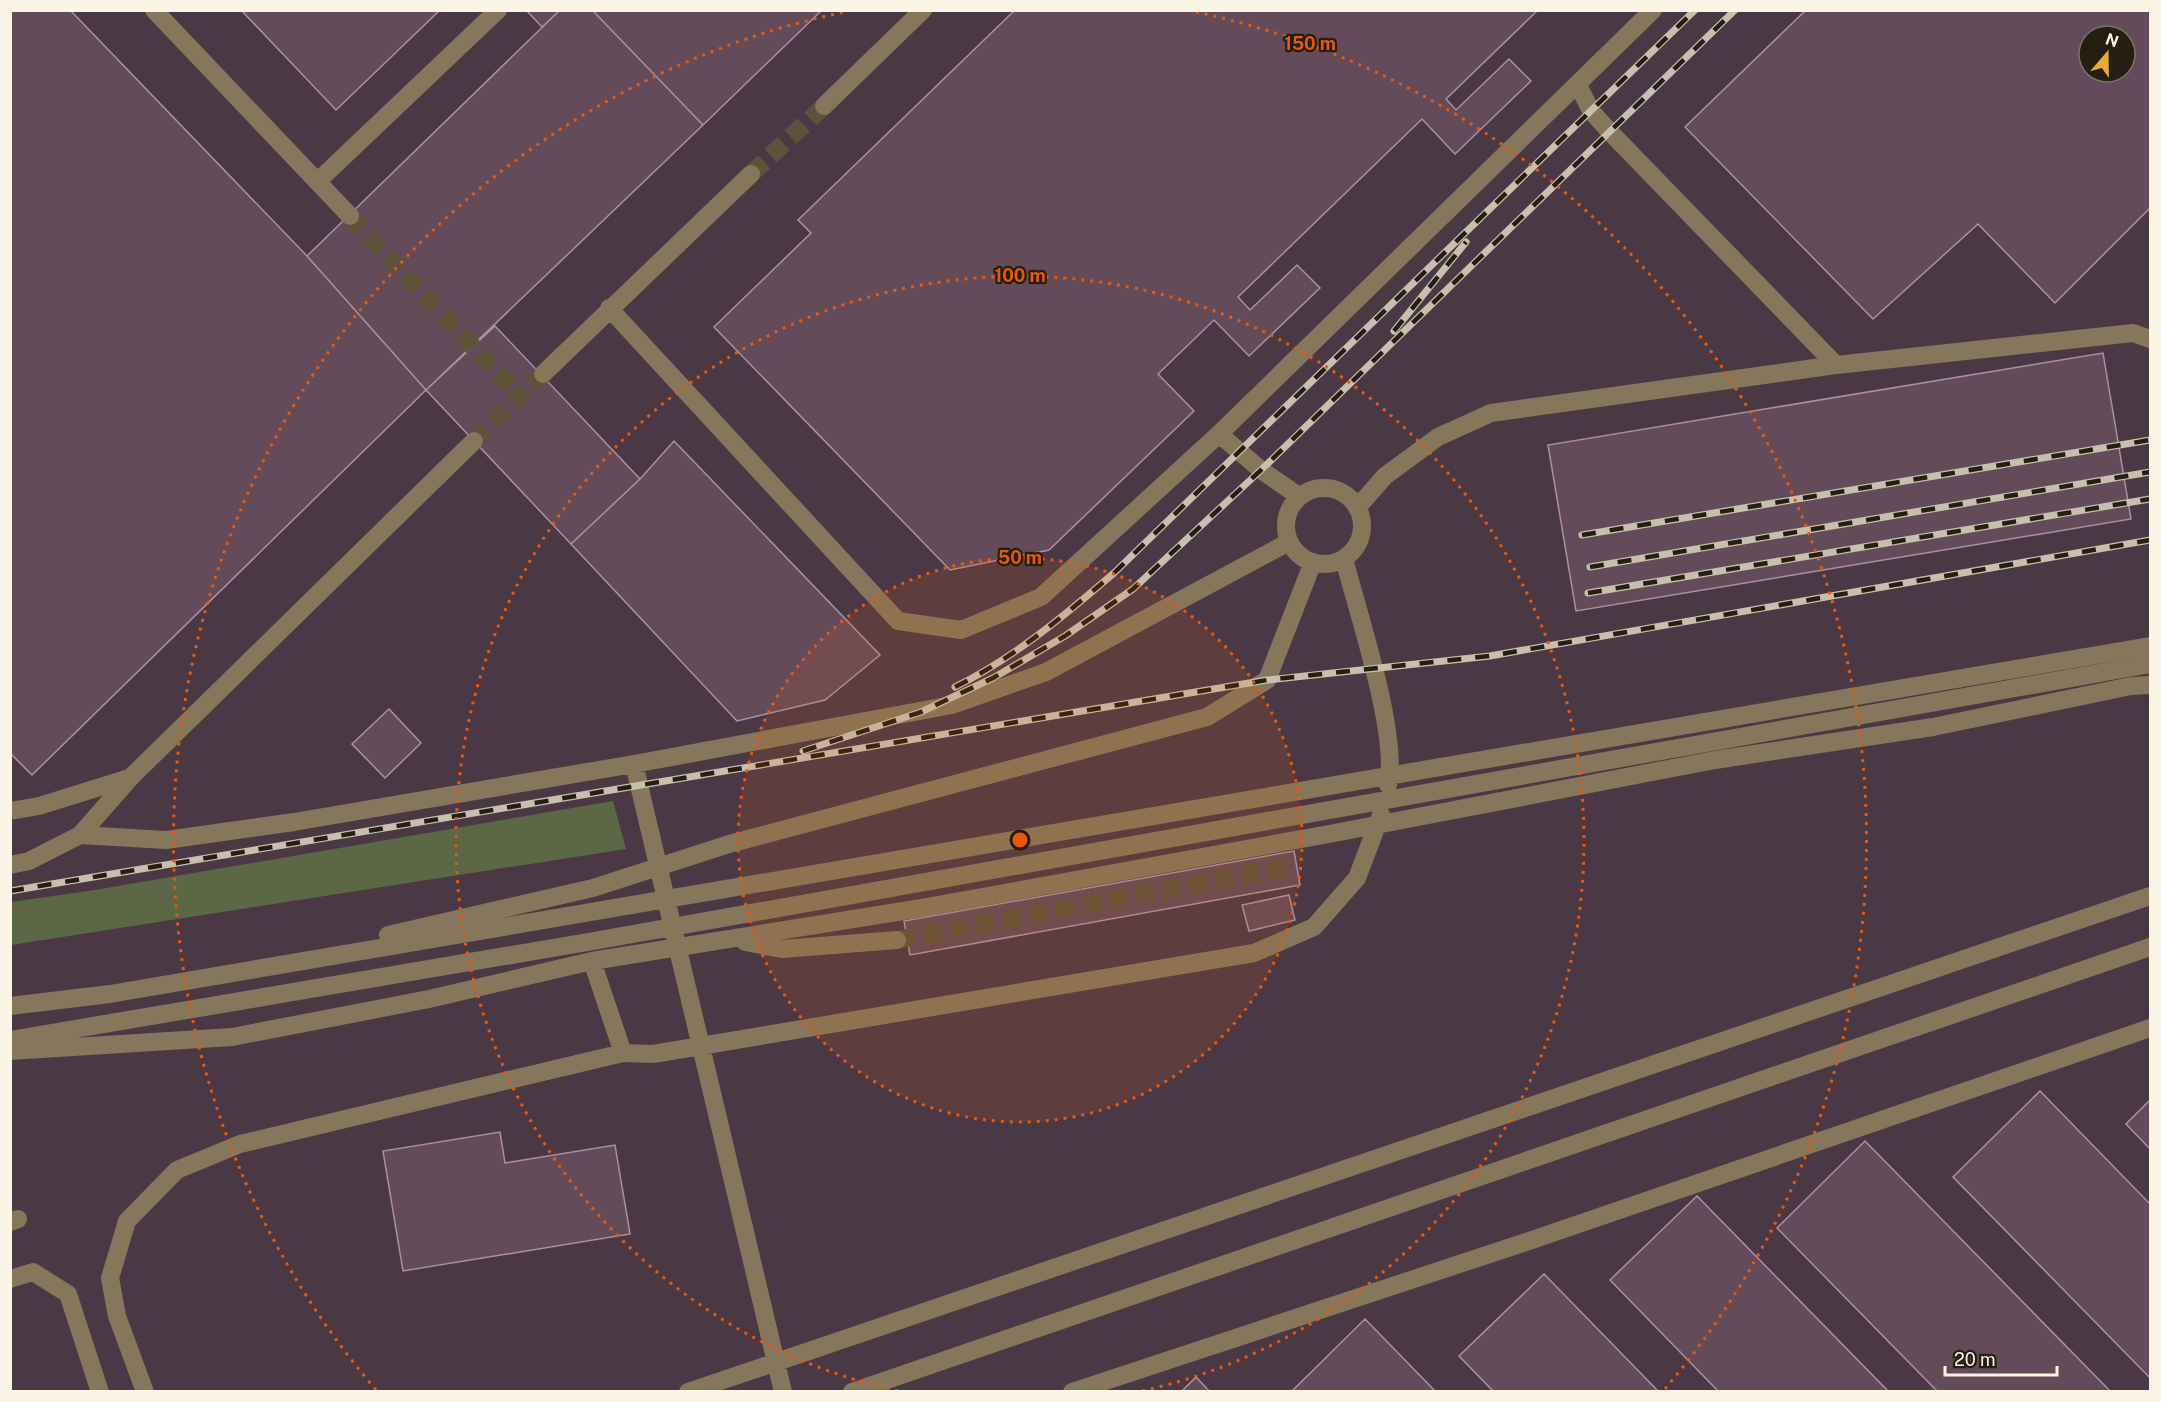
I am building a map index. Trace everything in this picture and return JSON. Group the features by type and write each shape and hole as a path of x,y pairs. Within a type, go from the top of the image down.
{"street":[{"path":"154,10 350,216"},
{"path":"318,181 498,10"},
{"path":"824,106 923,10"},
{"path":"609,308 898,621 961,630 1041,597 1219,434 1653,10"},
{"path":"1578,85 1591,111 1610,132 1836,365"},
{"path":"543,374 609,308 751,174"},
{"path":"1357,507 1385,476 1438,437 1491,413 1836,365 2133,333 2151,339"},
{"path":"1219,434 1261,470 1300,497"},
{"path":"10,865 29,861 80,835 131,777 474,441"},
{"path":"1311,490 1337,490 1349,497 1357,507 1361,518 1359,542 1344,559 1324,564 1313,562 1303,558 1289,542 1287,517 1300,497 1311,490"},
{"path":"80,835 166,840 294,822 634,764 952,705 1046,672 1289,542"},
{"path":"145,1392 117,1316 110,1278 127,1221 177,1170 240,1144 623,1053 653,1054 1254,953 1314,927 1357,878 1381,817 1390,775 1387,735 1344,559"},
{"path":"110,994 267,964 592,888 729,844 1207,717 1267,680 1313,562"},
{"path":"10,1006 110,994 2151,646"},
{"path":"10,1040 588,942 2151,664"},
{"path":"10,1051 232,1037 429,999 592,961 732,940 1329,834 1715,760 1934,727 2132,686 2151,685"},
{"path":"1934,727 1963,697"},
{"path":"634,764 783,1392"},
{"path":"10,811 39,806 131,777"},
{"path":"688,1392 2151,896"},
{"path":"732,940 782,949 897,940"},
{"path":"852,1392 2151,947"},
{"path":"592,961 623,1053"},
{"path":"1072,1392 1529,1241 2151,1028"},
{"path":"10,1279 33,1272 68,1294 100,1392"}],"shaded area":[{"path":"11,11 2150,11 2150,1391 11,1391"}],"green space":[{"path":"613,801 626,849 11,945 11,902 95,890"}],"building":[{"path":"10,10 70,10 307,256 426,390 32,775 10,753"},
{"path":"241,10 440,10 336,110"},
{"path":"526,10 560,10 542,27"},
{"path":"560,10 592,10 703,125 426,390 307,256"},
{"path":"592,10 822,10 703,125"},
{"path":"1015,10 1538,10 1446,99 1456,110 1509,59 1531,81 1455,154 1422,119 1238,297 1250,310 1297,265 1320,288 1249,356 1214,320 1158,374 1194,411 1049,550 950,570 714,327 811,233 798,220"},
{"path":"1806,10 2150,10 2150,208 2055,303 1978,224 1873,319 1685,127"},
{"path":"495,326 640,479 571,544 426,390"},
{"path":"2103,353 2131,519 1576,611 1548,445"},
{"path":"674,441 880,655 825,700 737,721 571,544 640,479"},
{"path":"389,709 421,743 385,778 352,744"},
{"path":"1294,851 1300,885 910,955 904,921"},
{"path":"1289,895 1295,920 1249,931 1242,905"},
{"path":"2040,1091 2150,1204 2150,1378 1953,1177"},
{"path":"2150,1100 2150,1149 2126,1124"},
{"path":"500,1132 505,1163 615,1145 630,1234 403,1271 383,1151"},
{"path":"1865,1141 2111,1392 1938,1392 1777,1228"},
{"path":"1697,1196 1889,1392 1719,1392 1610,1280"},
{"path":"1544,1274 1659,1392 1494,1392 1459,1356"},
{"path":"1365,1319 1436,1392 1291,1392"},
{"path":"1196,1377 1210,1392 1181,1392"}],"tunnel":[{"path":"751,174 824,106"},
{"path":"350,216 520,397"},
{"path":"474,441 543,374"},
{"path":"897,940 1286,867"}],"railway":[{"path":"955,687 1018,649 1058,620 1114,573 1695,10"},
{"path":"803,751 921,712 993,678 1065,636 1133,589 1261,470 1735,10"},
{"path":"1394,331 1466,242"},
{"path":"1582,535 2150,440"},
{"path":"1590,567 2150,472"},
{"path":"1588,593 2150,499"},
{"path":"10,891 1267,680 1490,656 2150,540"}]}
